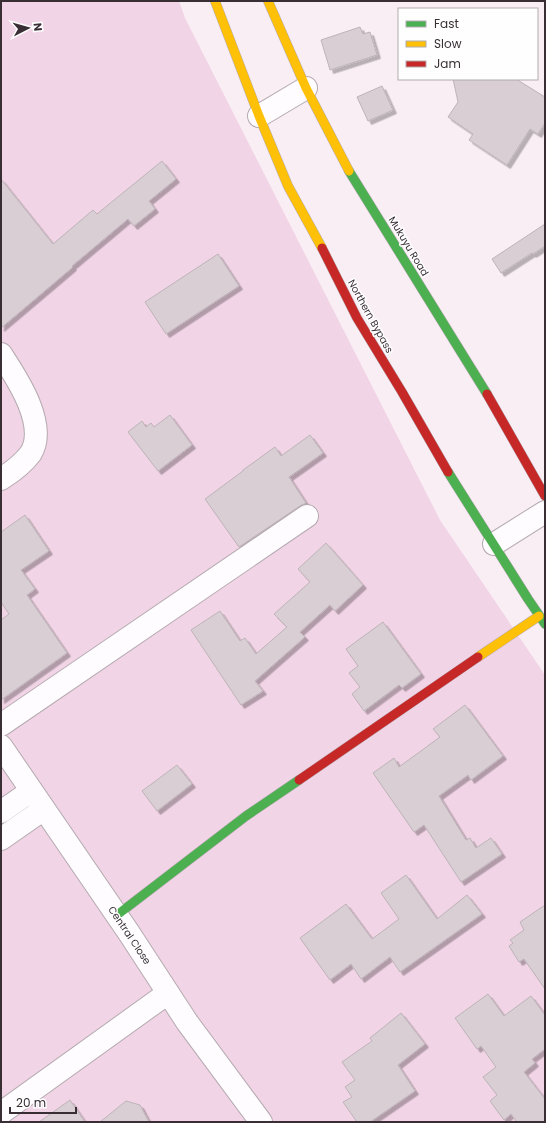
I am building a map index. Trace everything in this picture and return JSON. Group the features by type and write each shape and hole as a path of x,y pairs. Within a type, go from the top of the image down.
{"street":[{"name":"Northern Bypass","path":"215,1 259,116 288,186 320,244 357,318 438,454 545,624"},
{"name":"Mukuyu Road","path":"268,1 306,88 352,177 486,394 545,496"},
{"path":"259,116 306,88"},
{"path":"1,354 25,392 34,418 36,430 35,442 31,453 17,469 1,479"},
{"path":"494,544 545,512"},
{"path":"1,725 307,516"},
{"path":"116,915 246,816 539,616"},
{"name":"Central Close","path":"1,746 187,1022 261,1122"},
{"path":"1,812 31,791"},
{"path":"1,839 44,809"},
{"path":"1,1113 168,992"}],"shaded area":[{"path":"1,1 179,1 185,18 440,520 545,675 545,1122 1,1122"}],"building":[{"path":"360,27 363,34 370,32 377,55 330,70 321,40"},
{"path":"453,80 518,80 545,97 545,123 538,134 530,129 507,165 469,140 473,134 448,117 458,102"},
{"path":"382,86 393,110 368,121 357,97"},
{"path":"162,161 176,179 149,201 155,209 134,226 128,219 1,328 1,179 53,244 93,210 97,214"},
{"path":"545,224 545,246 501,273 492,259"},
{"path":"218,254 239,286 166,334 145,302"},
{"path":"170,415 192,445 158,471 128,432 142,421 146,427 151,423 154,427"},
{"path":"310,435 323,453 289,477 306,503 239,547 205,499 275,447 281,456"},
{"path":"25,515 49,551 21,570 35,589 27,595 67,653 1,700 1,620 9,614 1,602 1,532"},
{"path":"326,543 363,585 335,611 330,605 300,632 305,637 255,681 263,691 241,705 191,630 220,611 240,641 245,638 256,654 287,627 274,614 310,582 298,569"},
{"path":"383,622 421,674 402,688 399,685 364,711 352,694 360,687 349,673 358,666 346,649"},
{"path":"465,705 503,756 471,780 468,775 439,796 466,840 470,838 476,848 491,838 502,854 461,882 424,825 414,832 373,773 394,758 399,767 440,737 433,729"},
{"path":"177,765 192,784 157,811 142,791"},
{"path":"406,875 437,919 467,895 482,914 400,972 390,957 361,979 351,964 330,980 300,938 346,904 372,939 399,919 381,893"},
{"path":"545,905 545,989 524,959 519,962 509,946 513,943 510,940 524,930 520,922"},
{"path":"488,994 504,1016 531,996 545,1015 545,1049 532,1059 535,1063 524,1072 545,1099 545,1122 517,1122 511,1114 504,1120 490,1101 497,1095 483,1077 496,1067 481,1046 477,1049 455,1018"},
{"path":"401,1013 425,1044 398,1065 415,1091 370,1122 357,1122 343,1102 352,1097 345,1087 355,1080 342,1062 372,1041 370,1038"},
{"path":"70,1100 85,1122 39,1122"},
{"path":"126,1101 140,1105 149,1122 100,1122"}],"traffic: fast":[{"path":"349,171 487,394"},
{"path":"448,472 545,624"},
{"path":"117,915 246,816 299,780"}],"traffic: slow":[{"path":"215,1 259,116 288,186 322,248"},
{"path":"268,1 306,88 349,171"},
{"path":"478,657 539,616"}],"traffic: jam":[{"path":"322,248 357,318 448,472"},
{"path":"487,394 545,496"},
{"path":"299,780 478,657"}]}
